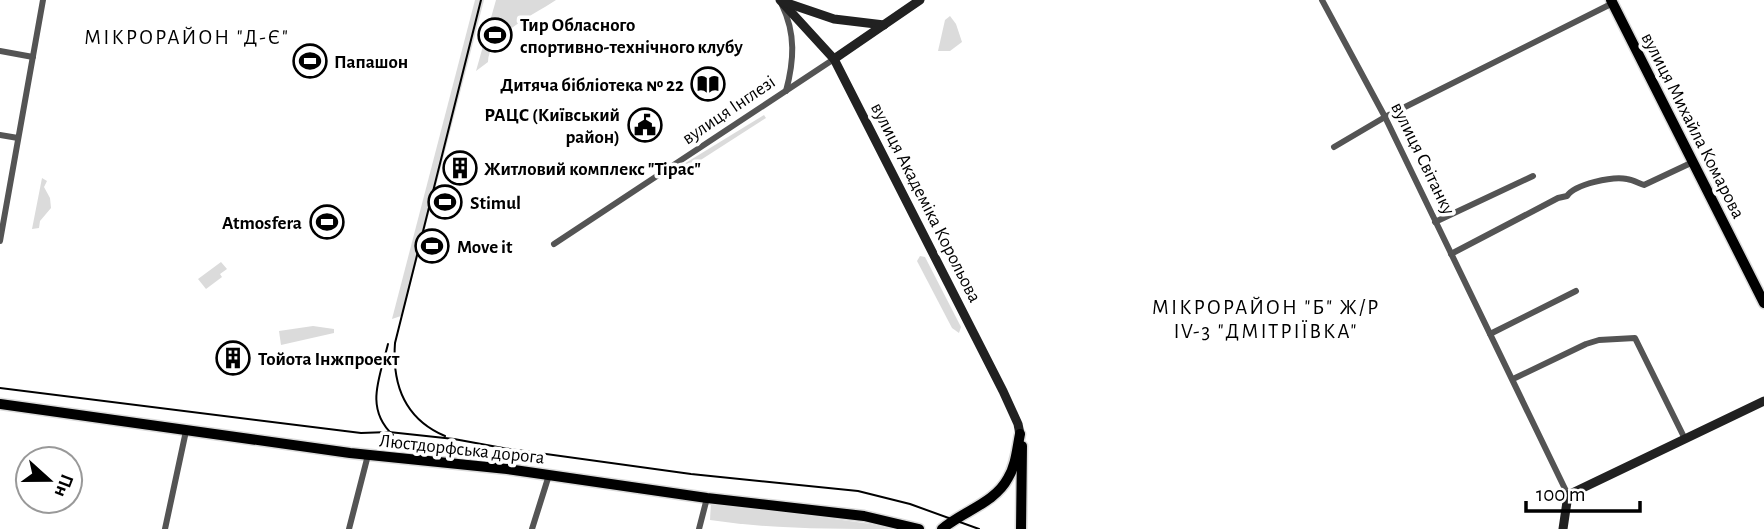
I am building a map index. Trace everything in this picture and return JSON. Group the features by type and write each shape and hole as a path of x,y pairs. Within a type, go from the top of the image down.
{"main road":[{"path":"780,0 834,19 884,25"},
{"name":"вулиця Академіка Корольова","path":"780,0 834,59 1014,413 1020,434"},
{"name":"вулиця Інглезі","path":"834,59 920,0"},
{"name":"вулиця Михайла Комарова","path":"1612,2 1764,303"},
{"path":"1563,529 1568,495 1764,401"},
{"name":"Люстдорфська дорога","path":"0,404 368,455 877,517 919,529"},
{"path":"995,494 1009,477 1020,434"},
{"path":"1020,434 1023,451 1021,529"},
{"path":"942,529 995,494 1004,491 1012,493 1020,500"}],"street":[{"path":"0,241 43,0"},
{"path":"780,0 792,33 792,70 786,91"},
{"name":"вулиця Світанку","path":"1322,0 1385,117 1568,495"},
{"path":"1334,146 1385,117 1612,2"},
{"path":"0,51 33,57"},
{"name":"вулиця Інглезі","path":"554,244 834,59"},
{"path":"0,135 18,138"},
{"path":"1451,254 1558,198 1567,196 1571,190 1581,185 1623,178 1644,185 1693,162"},
{"path":"1435,222 1533,176"},
{"path":"1490,334 1576,291"},
{"path":"1513,379 1586,344 1599,340 1635,338 1685,439"},
{"path":"165,529 186,431"},
{"path":"349,529 368,455"},
{"path":"532,529 549,475"},
{"path":"699,529 707,498"}],"shaded area":[{"path":"475,0 484,0 404,310 401,316 392,319"},
{"name":"Тир Обласного спортивно-технічного клубу","path":"496,0 556,0 504,34 490,52 488,62 476,71"},
{"path":"950,16 962,42 950,51 938,51 945,20"},
{"path":"764,115 766,118 682,172 679,167"},
{"path":"42,178 47,181 44,187 50,198 51,208 40,221 39,228 32,229"},
{"path":"920,256 925,257 961,327 959,333 952,328 917,261"},
{"path":"221,262 227,269 220,274 222,277 206,289 198,279"},
{"path":"313,326 334,329 334,333 281,345 279,331"},
{"path":"711,502 892,529 778,527 710,520"}],"tram line":[{"path":"445,436 420,420 404,398 396,372 395,343 481,0"},
{"path":"388,344 378,380 377,403 384,425 393,435"},
{"path":"0,388 361,433 389,432 454,439 691,474 858,491 910,504 979,529"}],"place":[{"name":"Тир Обласного спортивно-технічного клубу","path":"495,35"},
{"name":"Папашон","path":"310,61"},
{"name":"Дитяча бібліотека № 22","path":"708,84"},
{"name":"РАЦС (Київський район)","path":"645,125"},
{"name":"Житловий комплекс \"Тірас\"","path":"460,168"},
{"name":"Stimul","path":"445,202"},
{"name":"Atmosfera","path":"327,222"},
{"name":"Move it","path":"432,246"},
{"name":"Тойота Інжпроект","path":"233,358"}],"district":[{"name":"МІКРОРАЙОН \"Д-Є\"","path":"187,37"},
{"name":"МІКРОРАЙОН \"Б\" Ж/Р IV-3 \"ДМІТРІЇВКА\"","path":"1266,319"}]}
